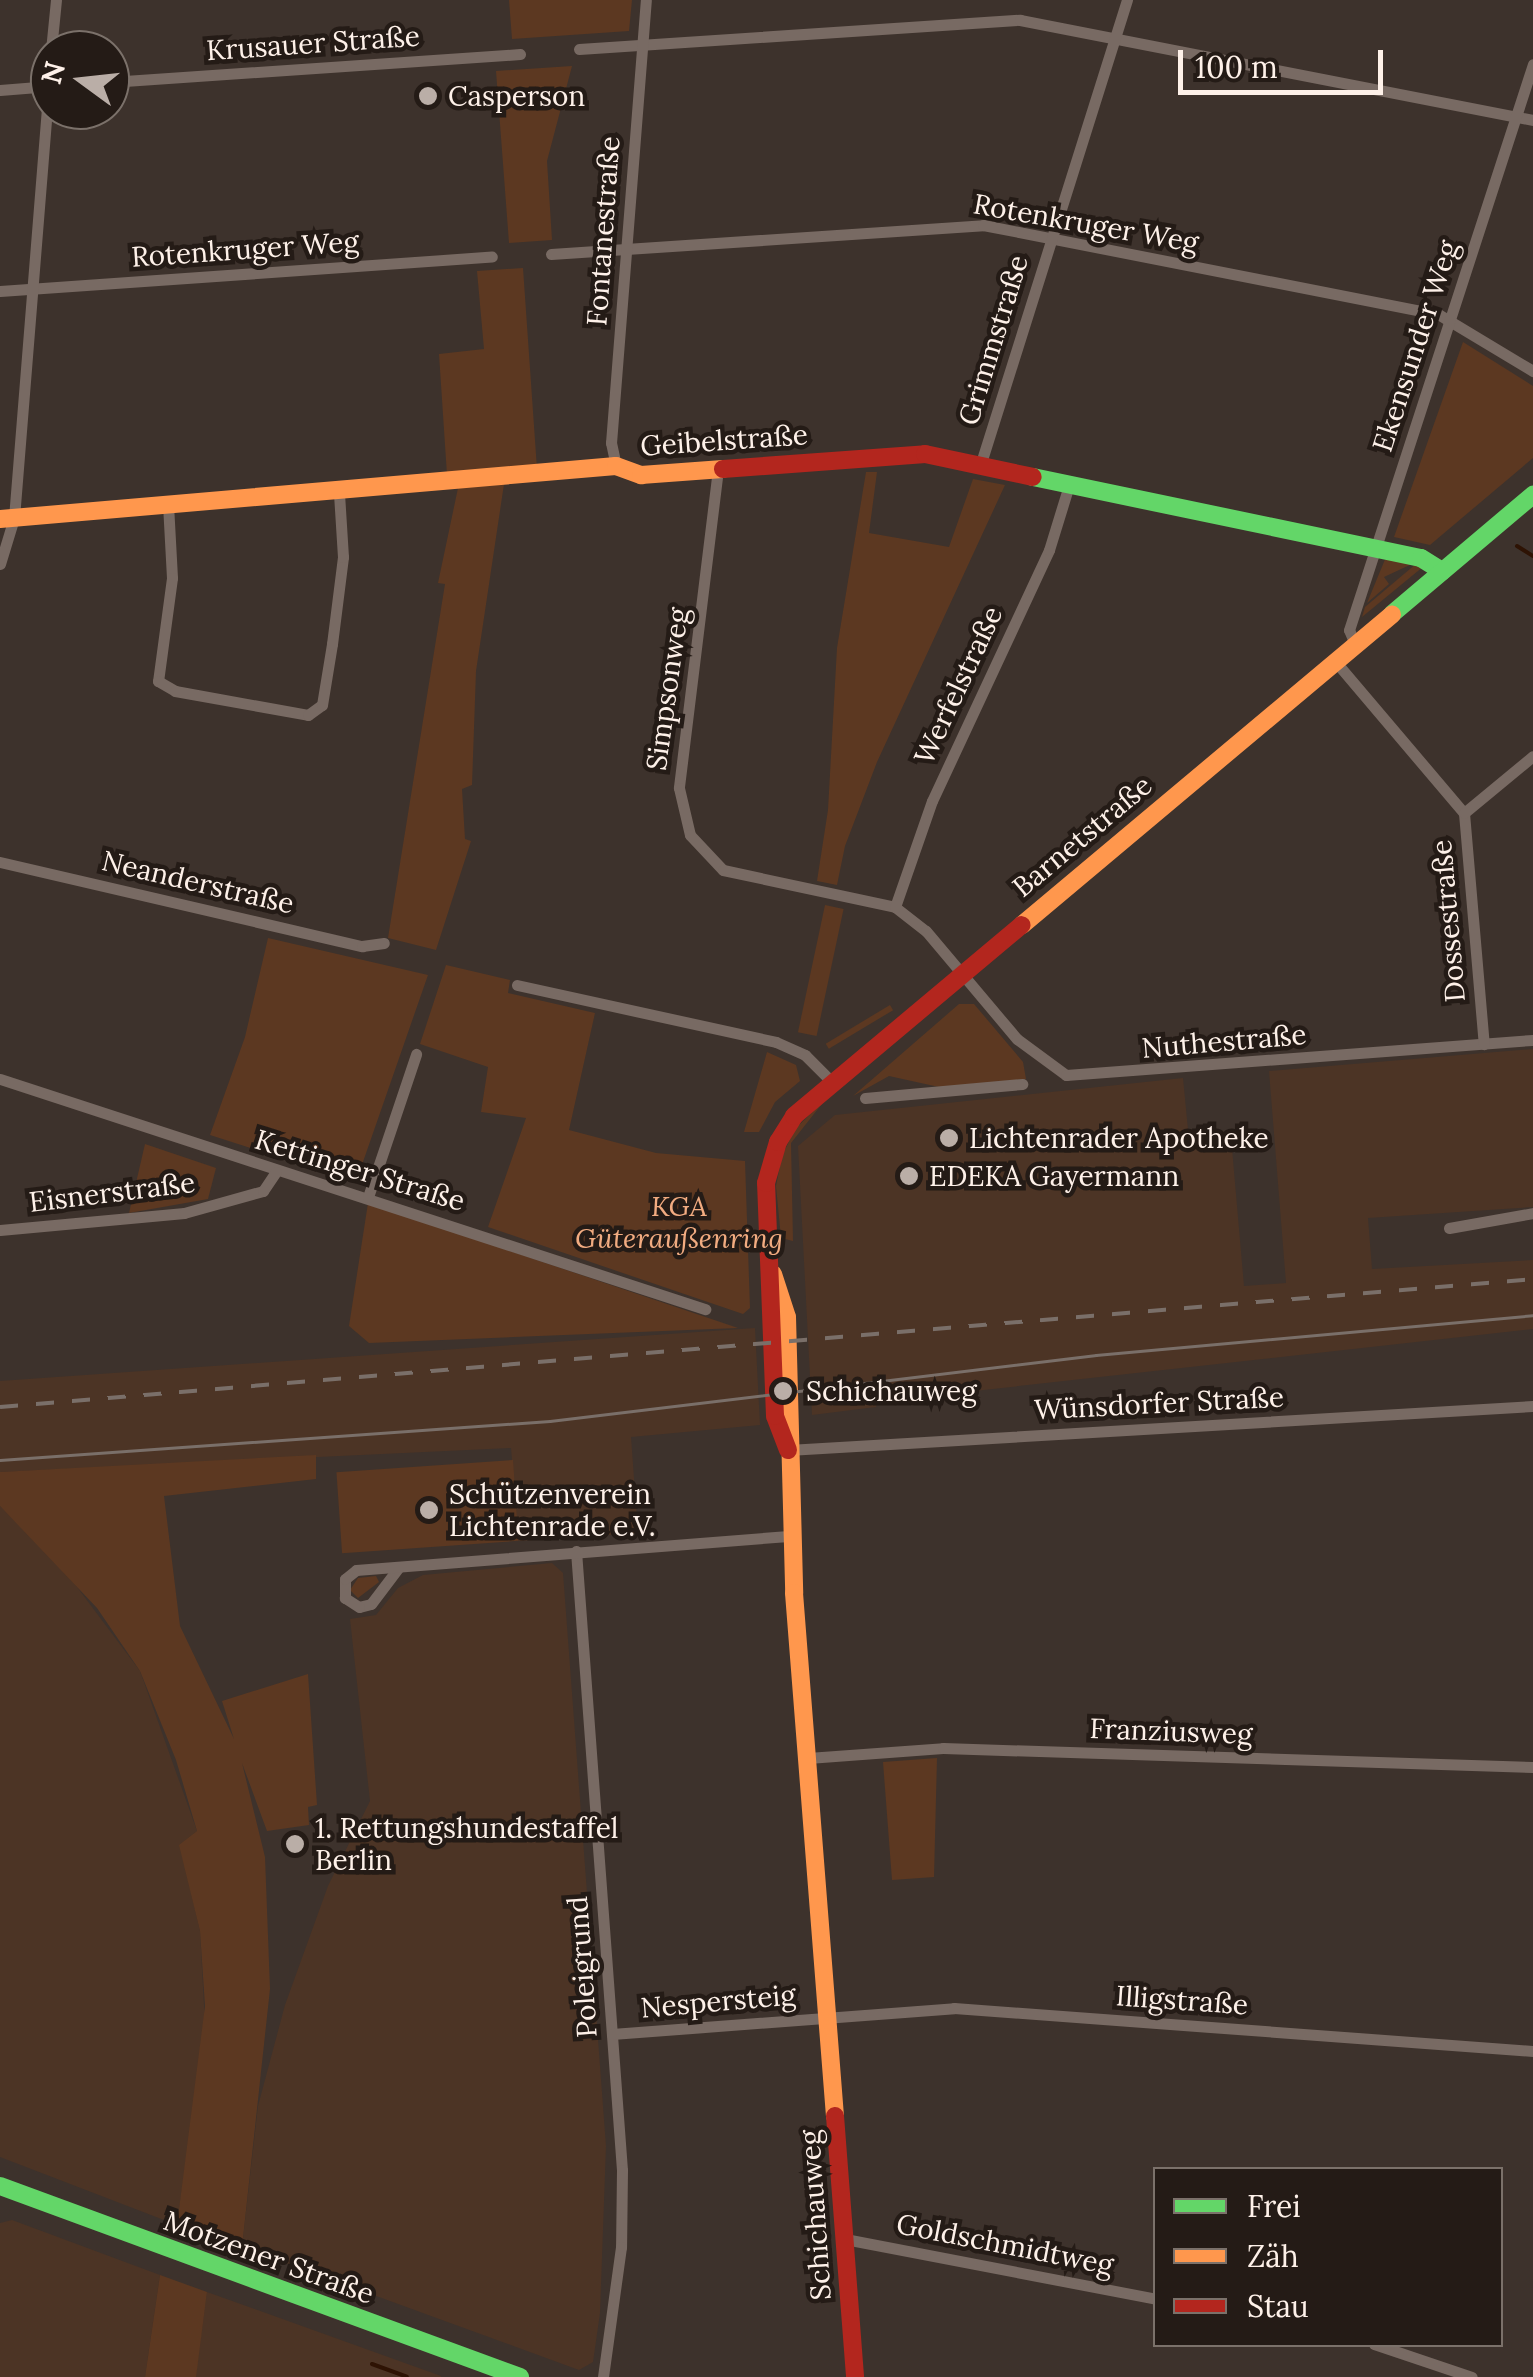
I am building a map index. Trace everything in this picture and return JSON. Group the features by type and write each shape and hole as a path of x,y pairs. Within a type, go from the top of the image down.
{"street":[{"path":"54,30 56,0"},
{"name":"Fontanestraße","path":"616,466 612,444 646,0"},
{"name":"Grimmstraße","path":"980,466 1127,0"},
{"path":"579,50 1014,20 1533,120"},
{"name":"Krusauer Straße","path":"130,81 520,54"},
{"name":"Ekensunder Weg","path":"1355,644 1349,630 1533,64"},
{"path":"0,90 30,88"},
{"path":"0,564 32,288 45,130"},
{"name":"Rotenkruger Weg","path":"550,254 974,225 1450,318 1533,371"},
{"name":"Rotenkruger Weg","path":"0,291 492,258"},
{"name":"Geibelstraße","path":"7,518 616,466 641,475 925,454 1422,558 1442,571"},
{"name":"Simpsonweg","path":"718,469 680,768 686,826 702,853 735,876 895,907"},
{"name":"Werfelstraße","path":"895,907 932,800 1049,550 1069,485"},
{"path":"168,504 172,578 158,681 175,691 308,715 322,706 332,644 343,557 339,492"},
{"name":"Barnetstraße","path":"788,1450 794,1429 787,1317 773,1274 766,1183 773,1153 794,1116 1533,495"},
{"name":"Dossestraße","path":"1335,661 1464,814 1484,1044"},
{"path":"1464,814 1533,756"},
{"name":"Neanderstraße","path":"0,862 362,946 384,943"},
{"path":"895,907 962,973"},
{"name":"Nuthestraße","path":"962,973 1042,1064 1078,1077 1533,1040"},
{"path":"517,985 776,1042 805,1055 832,1082"},
{"path":"368,1197 416,1054"},
{"name":"Kettinger Straße","path":"0,1079 705,1309"},
{"path":"865,1098 1022,1084"},
{"name":"Eisnerstraße","path":"0,1230 184,1213 263,1191 276,1172"},
{"path":"1449,1228 1533,1213"},
{"name":"Wünsdorfer Straße","path":"788,1450 1533,1406"},
{"name":"Schichauweg","path":"788,1450 855,2377"},
{"path":"399,1568 370,1604 359,1606 345,1598 349,1574 399,1568 576,1552 792,1536"},
{"name":"Poleigrund","path":"576,1552 612,2034 621,2247 602,2377"},
{"name":"Franziusweg","path":"808,1758 944,1748 1533,1768"},
{"name":"Illigstraße","path":"828,2017 954,2008 1533,2051"},
{"name":"Nespersteig","path":"612,2034 828,2017"},
{"name":"Motzener Straße","path":"0,2186 520,2377"},
{"name":"Goldschmidtweg","path":"844,2239 1153,2298"},
{"path":"1383,2347 1472,2377"}],"shaded area":[{"path":"1533,1049 1533,1207 1368,1218 1372,1269 1533,1260 1533,1329 929,1396 876,1395 876,1407 812,1415 798,1146 835,1115 1183,1078 1189,1140 1231,1137 1244,1286 1286,1283 1269,1071"},
{"path":"755,1328 760,1425 631,1437 638,1533 519,1541 511,1448 0,1472 0,1381"},
{"path":"0,1506 59,1563 140,1671 197,1831 180,1845 200,1931 205,2024 177,2225 0,2157"},
{"path":"552,1563 563,1573 606,2146 600,2313 593,2362 579,2370 242,2247 258,2106 285,2005 328,1886 370,1801 350,1619 376,1615 398,1588 423,1575"},
{"path":"12,2220 160,2275 145,2377 0,2377 0,2223"},
{"path":"207,2292 441,2376 441,2377 195,2377"}],"green space":[{"path":"509,0 632,0 629,31 512,39"},
{"path":"572,66 547,161 552,240 509,243 496,71"},
{"path":"523,268 537,469 447,475 439,354 484,349 477,271"},
{"path":"1463,342 1533,386 1533,458 1430,545 1394,537"},
{"path":"866,472 877,472 869,533 949,547 973,479 1005,485 877,762 845,846 837,885 817,881 828,810 837,648"},
{"path":"504,484 476,671 472,785 462,789 465,839 471,841 436,950 388,938 445,584 438,583 458,488"},
{"path":"1386,557 1414,563 1384,577 1389,584 1367,603"},
{"path":"1417,563 1424,566 1362,617 1365,607"},
{"path":"825,905 844,909 817,1036 798,1032"},
{"path":"268,938 428,975 356,1182 210,1135 245,1037"},
{"name":"KGA Güteraußenring","path":"446,965 510,980 508,993 595,1013 569,1130 656,1153 745,1161 750,1308 743,1314 488,1227 526,1118 481,1112 488,1067 420,1044"},
{"path":"959,1004 974,1004 1023,1062 1026,1079 939,1087 889,1076 853,1096"},
{"path":"890,1005 893,1010 829,1049 826,1044"},
{"path":"767,1052 796,1065 800,1081 775,1102 759,1132 744,1132"},
{"path":"825,1100 791,1143 793,1241 781,1238 776,1186 782,1156 795,1129"},
{"path":"145,1144 216,1168 208,1199 129,1213"},
{"path":"368,1203 738,1328 369,1343 349,1326"},
{"path":"316,1455 316,1479 164,1496 180,1626 234,1739 222,1701 308,1674 317,1805 308,1807 309,1825 267,1831 242,1763 265,1857 270,1989 242,2247 177,2225 205,2006 200,1931 179,1845 197,1831 176,1760 140,1671 97,1608 0,1506 0,1472"},
{"name":"Schützenverein Lichtenrade e.V.","path":"513,1460 519,1541 342,1553 336,1472"},
{"path":"376,1576 379,1582 358,1598 350,1590 358,1578"},
{"path":"937,1758 934,1877 892,1880 883,1762"},
{"path":"160,2275 207,2292 196,2377 145,2377"}],"waterway":[{"path":"1517,546 1533,556"},
{"path":"372,2364 407,2377"}],"tram line":[{"path":"0,1460 550,1421 1096,1355 1533,1315"}],"railway":[{"path":"0,1407 1533,1279"}],"traffic: fast":[{"path":"1033,477 1421,558 1442,571"},
{"path":"1392,614 1533,495"},
{"path":"0,2186 520,2377"}],"traffic: slow":[{"path":"0,519 616,466 641,475 723,469"},
{"path":"1022,925 1392,614"},
{"path":"773,1274 787,1317 794,1593 835,2116"}],"traffic: jam":[{"path":"723,469 925,454 1033,477"},
{"path":"788,1450 775,1416 766,1183 778,1142 794,1116 1022,925"},
{"path":"835,2116 855,2377"}],"place":[{"name":"Casperson","path":"428,96"},
{"name":"Lichtenrader Apotheke","path":"949,1138"},
{"name":"EDEKA Gayermann","path":"909,1176"},
{"name":"Schichauweg","path":"783,1391"},
{"name":"Schützenverein Lichtenrade e.V.","path":"429,1510"},
{"name":"1. Rettungshundestaffel Berlin","path":"295,1844"}]}
